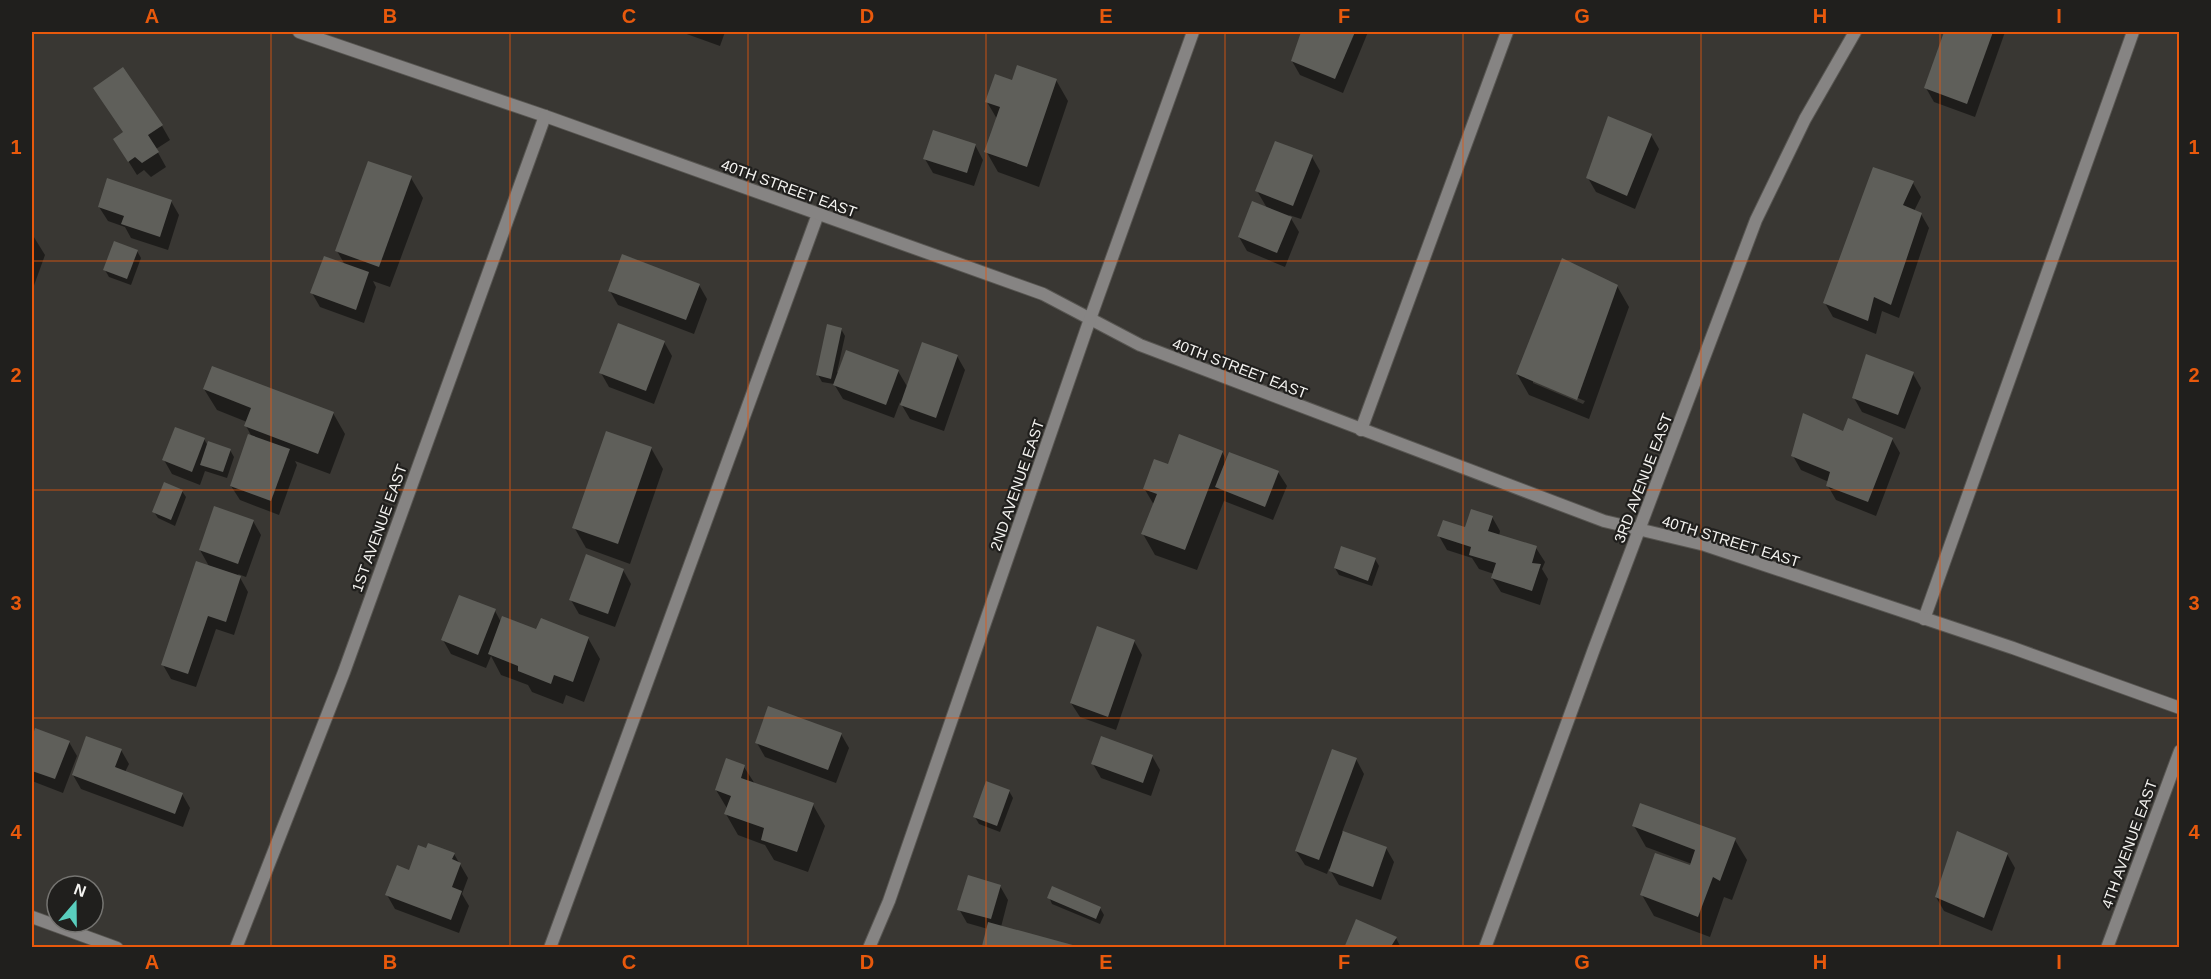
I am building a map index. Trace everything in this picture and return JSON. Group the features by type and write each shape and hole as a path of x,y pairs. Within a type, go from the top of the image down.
{"street":[{"name":"40TH STREET EAST","path":"299,32 545,116 1042,294 1140,345 1604,521 1705,545 2180,708"},
{"name":"2ND AVENUE EAST","path":"870,948 1193,32"},
{"path":"1361,430 1507,32"},
{"name":"3RD AVENUE EAST","path":"1485,948 1756,220 1805,119 1855,32"},
{"path":"1924,619 2133,32"},
{"name":"1ST AVENUE EAST","path":"236,948 344,672 545,116"},
{"path":"550,948 818,214"},
{"name":"4TH AVENUE EAST","path":"2107,948 2180,751"},
{"path":"32,917 117,948"}],"building":[{"path":"1301,32 1355,32 1335,79 1291,61"},
{"path":"1944,32 1993,32 1967,104 1924,88"},
{"path":"1017,65 1057,79 1027,167 984,152 1000,107 985,102 995,74 1012,80"},
{"path":"123,67 163,125 148,135 159,152 142,163 135,157 128,162 113,139 123,132 93,88"},
{"path":"1608,116 1652,134 1627,196 1586,178"},
{"path":"933,130 976,144 967,173 923,159"},
{"path":"1275,141 1313,155 1293,206 1255,191"},
{"path":"368,161 412,176 379,267 335,251"},
{"path":"1873,167 1914,181 1903,205 1922,213 1891,305 1874,297 1868,321 1823,303"},
{"path":"107,178 172,200 160,237 121,224 124,216 98,207"},
{"path":"1252,201 1292,217 1277,253 1238,237"},
{"path":"114,241 138,250 127,279 103,270"},
{"path":"622,254 700,284 686,320 608,291"},
{"path":"324,256 369,272 356,310 310,293"},
{"path":"1562,258 1618,285 1577,400 1516,374"},
{"path":"618,323 665,341 646,391 599,373"},
{"path":"827,324 842,328 831,379 816,375"},
{"path":"922,342 958,355 936,418 900,405"},
{"path":"846,350 899,370 886,405 833,385"},
{"path":"1866,354 1914,372 1898,415 1852,398"},
{"path":"212,366 334,412 318,454 244,426 251,408 203,389"},
{"path":"1803,413 1843,431 1848,418 1893,438 1868,502 1826,486 1830,472 1791,456"},
{"path":"175,427 205,438 192,472 162,460"},
{"path":"606,431 652,447 618,544 572,528"},
{"path":"248,434 290,449 271,501 230,486"},
{"path":"1179,434 1223,451 1185,550 1141,534 1157,494 1143,489 1154,459 1168,464"},
{"path":"208,441 231,449 223,472 200,465"},
{"path":"1229,452 1279,471 1265,507 1215,487"},
{"path":"164,482 183,490 171,520 152,512"},
{"path":"214,506 254,520 238,564 199,550"},
{"path":"1471,509 1493,516 1488,531 1537,546 1532,563 1541,564 1532,591 1491,578 1496,563 1469,555 1471,547 1437,536 1443,520 1465,527"},
{"path":"1341,546 1376,558 1368,581 1334,568"},
{"path":"586,554 624,569 608,614 569,600"},
{"path":"196,561 241,576 226,622 208,616 188,674 161,665"},
{"path":"459,595 496,609 478,655 441,640"},
{"path":"502,616 536,629 541,618 589,637 573,682 554,675 551,684 518,671 518,666 488,654"},
{"path":"1097,626 1135,640 1108,717 1070,703"},
{"path":"768,706 842,733 828,770 755,743"},
{"path":"35,728 70,741 55,779 32,771 32,738"},
{"path":"86,736 122,749 115,767 183,793 175,814 72,775"},
{"path":"1101,736 1153,755 1143,783 1091,764"},
{"path":"1332,749 1357,758 1319,860 1295,851"},
{"path":"726,758 745,765 741,778 814,803 797,852 761,840 764,828 724,814 731,796 715,790"},
{"path":"986,781 1010,790 997,826 973,817"},
{"path":"1640,803 1736,838 1720,881 1713,877 1698,917 1640,895 1655,853 1690,865 1695,850 1632,826"},
{"path":"1343,831 1387,847 1373,887 1329,871"},
{"path":"1957,831 2008,853 1984,918 1935,897"},
{"path":"428,843 455,853 452,859 461,863 452,887 462,891 451,920 385,895 397,865 409,870 418,845 426,848"},
{"path":"968,875 1001,885 991,919 957,910"},
{"path":"1052,886 1101,907 1096,919 1047,898"},
{"path":"1356,919 1397,937 1390,948 1344,948"},
{"path":"988,922 1080,947 1080,948 982,946"}]}
